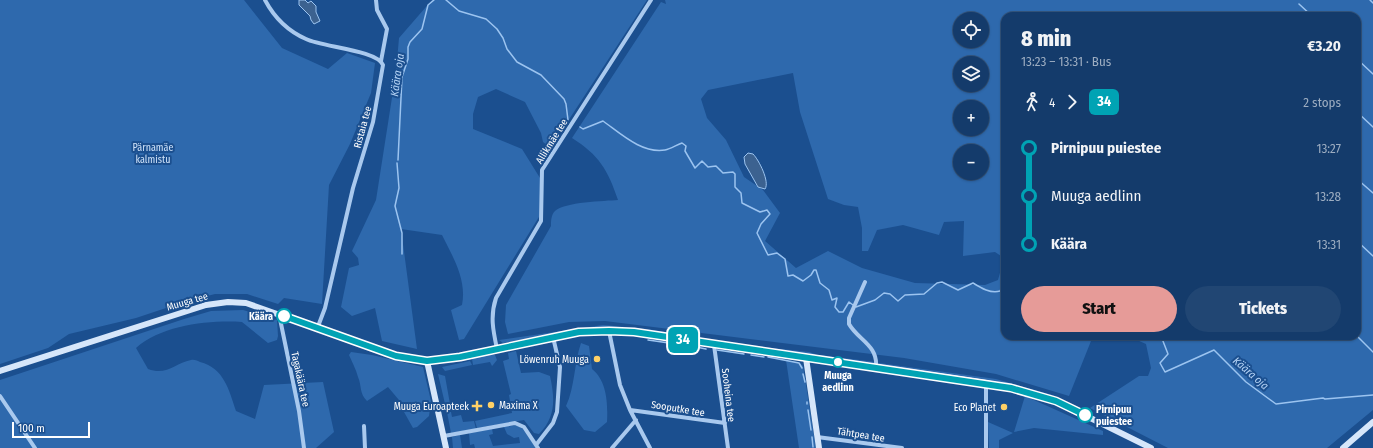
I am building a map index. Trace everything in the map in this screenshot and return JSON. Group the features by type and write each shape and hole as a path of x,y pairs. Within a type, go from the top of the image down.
{"main road":[{"name":"Muuga tee","path":"0,371 206,305 228,302 246,304 279,314 317,329 396,356 427,361 460,357 497,348 579,332 609,331 634,332 714,345 986,383 1011,388 1056,401 1151,448"},
{"path":"806,358 819,448"},
{"path":"427,361 446,448"},
{"path":"1343,448 1373,422"}],"street":[{"path":"265,0 273,13 285,26 307,40 360,52 381,61"},
{"name":"Ristaia tee","path":"317,329 325,308 353,188 372,122 383,65 381,61 387,29 377,10 376,0"},
{"name":"Allikmäe tee","path":"497,348 492,327 493,308 496,298 540,221 540,190 542,170 651,0"},
{"path":"865,282 849,318 849,324 872,349 877,357 876,367"},
{"name":"Tagakäära tee","path":"279,314 299,411 304,448"},
{"path":"609,331 620,385 630,410 650,448"},
{"path":"444,436 515,423 524,427 537,446 553,423 557,412 560,367 553,337"},
{"name":"Sooheina tee","path":"714,345 728,448"},
{"path":"986,383 986,448"},
{"path":"0,396 35,448"},
{"name":"Sooputke tee","path":"630,410 725,423"},
{"path":"612,448 636,420"},
{"path":"364,426 365,448"},
{"name":"Tähtpea tee","path":"817,436 885,447 902,448"}],"green space":[{"name":"Pärnamäe kalmistu","path":"0,0 244,0 282,48 328,69 347,53 375,63 371,93 350,144 329,185 322,304 284,298 278,304 247,294 215,294 181,303 136,318 69,334 48,348 0,364"},
{"path":"432,0 647,0 553,144 547,145 543,142 541,133 525,102 496,89 478,97 473,114 473,129 522,149 540,178 542,212 464,339 459,340 451,310 462,305 463,287 458,269 442,235 401,229 417,349 382,341 375,308 352,316 341,307 349,268 359,265 358,258 352,251 376,200 396,72 399,38"},
{"path":"665,0 1373,0 1373,410 1327,448 1168,448 1090,408 1139,376 1148,376 1151,368 1146,344 1137,340 1361,340 1361,12 1001,12 1001,256 995,252 963,256 964,221 944,222 939,235 903,225 877,230 868,251 862,251 862,228 858,207 844,205 828,199 800,112 793,73 708,90 701,99 707,118 726,140 744,177 763,190 780,213 765,241 796,268 828,251 862,268 915,283 985,285 998,280 1001,269 1001,340 1091,340 1069,396 996,374 904,358 605,321 569,322 508,334 505,322 506,305 551,226 555,211 575,204 618,200 606,172 596,157 572,138 661,2 666,4"},
{"path":"243,310 277,320 277,340 268,343 242,322 215,322 201,323 172,329 147,340 136,348 148,369 155,371 166,370 192,360 196,360 215,369 228,388 236,411 255,419 264,385 323,382 334,432 316,448 0,448 0,380 211,311"},
{"path":"603,325 647,329 721,341 721,343 611,328 563,332 503,343 499,340"},
{"path":"581,343 589,346 592,369 601,380 606,393 607,422 595,432 584,430 566,406 571,391"},
{"path":"762,347 809,352 815,354 816,356"},
{"path":"516,351 521,373 539,372 550,376 553,392 553,407 549,421 539,434 534,433 524,420 477,428 475,421 512,413 509,395 511,394 503,361 509,359 508,353"},
{"path":"351,352 372,355 423,367 431,401 429,416 417,427 413,428 404,412 404,406 388,387 367,401 364,398 355,368 349,355"},
{"path":"490,354 495,355 497,360 492,366 490,362 473,365 472,359 440,365"},
{"path":"819,356 875,362 873,364"},
{"path":"786,360 800,363 803,366 816,448 799,448"},
{"path":"470,361 472,365 445,371 442,367"},
{"path":"879,363 996,379 1056,396 880,365"},
{"path":"438,374 445,376 450,404 455,404 453,407 446,408"},
{"path":"1025,396 1103,431 1103,435 1034,428 1014,432"},
{"path":"447,412 451,412 452,417 461,415 463,422 474,421 476,429 451,433"},
{"path":"988,422 1013,433 999,440 999,448 989,448"},
{"path":"517,425 523,429 536,448 475,448 474,444 470,445 469,433 492,429 493,434 489,435 493,446 520,443 519,437 514,438 507,434 504,427"},
{"path":"460,435 462,448 453,448 452,437"}],"shaded area":[{"path":"299,0 305,0 308,3 311,1 316,6 316,12 320,21 314,24 310,16 299,5"},
{"path":"748,153 753,154 761,166 766,181 765,189 758,187 745,164 744,157"}],"waterway":[{"name":"Käära oja","path":"398,160 402,77 408,59 408,47 410,42 422,29 428,5 434,0"},
{"name":"Käära oja","path":"446,0 459,11 486,19 497,29 503,38 507,49 517,62 541,75 564,99 568,120"},
{"path":"1370,0 1373,3"},
{"path":"1299,4 1308,12"},
{"path":"1361,63 1373,74"},
{"path":"1361,116 1373,127"},
{"name":"Käära oja","path":"580,127 583,129 603,121 632,142 648,149 665,150 682,143 686,146 685,151 695,168 702,161 708,167 716,166 723,173 733,172 735,174 735,187 741,193 742,203 760,212 767,210 770,214 761,224 757,233 768,255 777,253 785,259 788,276 793,275 803,281 811,275 814,270 816,270 820,283 829,290 832,300 837,298 835,307 839,312 843,312 849,302 853,305"},
{"name":"Käära oja","path":"397,163 399,188 395,206 402,233 402,254"},
{"path":"1361,182 1373,193"},
{"path":"1361,245 1373,256"},
{"name":"Käära oja","path":"856,307 875,300 884,293 890,294 898,301 905,295 924,294 937,283 942,282 958,290 973,283 983,289 993,292 997,292 1001,289"},
{"path":"648,340 676,344"},
{"name":"Käära oja","path":"1163,340 1168,354 1160,363 1165,372 1214,350 1246,382 1276,404 1323,398 1373,395"},
{"path":"1361,340 1373,352"},
{"path":"680,345 687,346"},
{"path":"696,347 706,349"},
{"path":"717,350 744,354"},
{"path":"751,355 764,357"},
{"path":"768,357 799,363 802,368"},
{"path":"803,374 805,382"},
{"path":"808,410 811,430"},
{"path":"812,437 813,447"}],"bus line":[{"name":"34","path":"284,316 355,343 411,360 438,361 529,341 579,332 634,332 986,383 1011,388 1056,401 1085,415"}],"place":[{"name":"Käära","path":"284,316"},
{"name":"Löwenruh Muuga","path":"597,359"},
{"name":"Muuga aedlinn","path":"838,362"},
{"name":"Maxima X","path":"491,405"},
{"name":"Muuga Euroapteek","path":"477,406"},
{"name":"Eco Planet","path":"1004,407"},
{"name":"Pirnipuu puiestee","path":"1085,415"}]}
